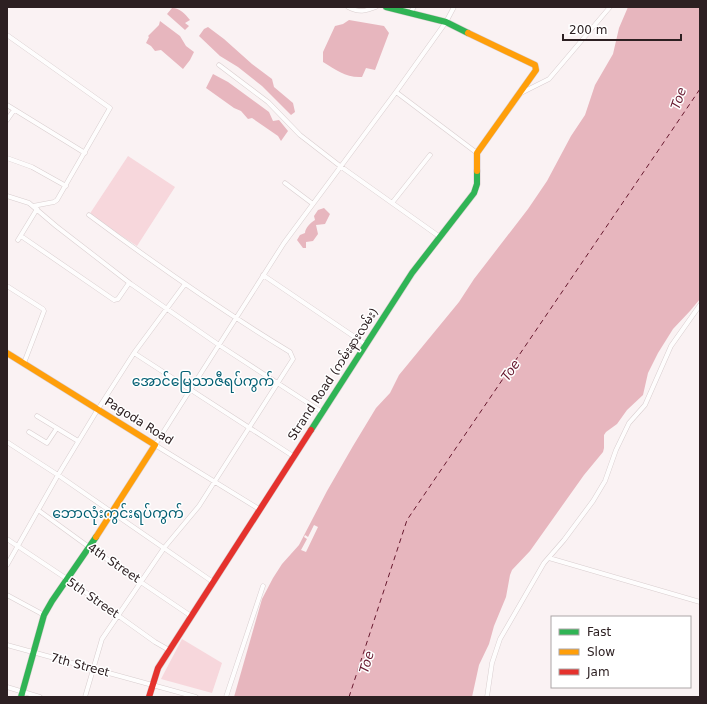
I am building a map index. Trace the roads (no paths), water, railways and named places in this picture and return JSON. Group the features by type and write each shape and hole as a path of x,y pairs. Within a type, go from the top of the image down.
{"street":[{"path":"348,7 353,10 363,12 376,7"},
{"path":"386,7 446,22 531,63 536,68 534,74 477,154 396,92"},
{"path":"410,13 414,7"},
{"path":"22,695 44,615 156,445 284,243 396,92 446,22 454,7"},
{"path":"519,94 549,79 610,7"},
{"path":"7,35 109,107 109,112 58,200 33,206"},
{"path":"219,65 268,102 300,135 340,166 440,237"},
{"path":"7,105 85,153"},
{"path":"7,120 14,110"},
{"name":"Strand Road (ကမ်းနားလမ်း)","path":"149,697 158,668 234,550 259,508 412,273 474,193 477,184 477,154"},
{"path":"392,203 430,155"},
{"path":"7,158 32,167 66,186"},
{"path":"285,183 313,204"},
{"path":"7,196 29,203 129,283 219,345 322,412"},
{"path":"18,240 37,209"},
{"path":"85,697 102,639 164,548 199,506 293,359 290,352 236,319 144,256 89,215"},
{"path":"21,236 114,300 117,300 129,283"},
{"path":"263,275 366,344"},
{"path":"7,565 58,475 98,409 134,353 185,284"},
{"path":"7,286 44,311 24,363"},
{"path":"487,697 492,663 500,639 544,563 564,540 593,501 605,481 613,457 629,423 645,405 671,346 700,305"},
{"name":"Pagoda Road","path":"7,353 259,508"},
{"path":"134,353 293,456"},
{"path":"38,416 78,441"},
{"path":"29,432 47,444 57,428"},
{"path":"7,442 58,475 213,582"},
{"name":"4th Street","path":"38,510 89,547 191,616"},
{"name":"5th Street","path":"7,539 169,650"},
{"path":"549,558 700,602"},
{"path":"226,697 263,586"},
{"path":"7,595 44,615"},
{"name":"7th Street","path":"7,644 196,697"},
{"path":"7,687 22,695 40,697"}],"water":[{"name":"Toe","path":"628,7 700,7 700,299 673,329 658,353 648,373 643,395 627,410 617,424 606,432 604,435 603,452 584,475 530,551 512,570 506,597 494,626 489,644 479,665 472,697 234,697 262,599 273,578 282,564 299,545 327,491 376,408 390,393 399,375 459,302 474,279 528,209 547,181 571,136 585,115 595,85 613,54 619,28"},
{"path":"172,8 180,10 190,20 185,23 189,26 185,30 167,14"},
{"path":"349,20 384,26 389,33 375,70 366,68 362,77 346,75 323,62 323,52 335,26 343,24"},
{"path":"160,21 180,36 186,46 194,52 183,69 161,50 155,51 146,43 149,37 148,36 159,25"},
{"path":"208,27 272,79 274,87 293,103 295,112 291,115 262,86 238,67 220,56 199,36 204,29"},
{"path":"213,74 228,82 269,112 273,121 279,120 288,131 281,141 278,136 252,118 248,119 241,111 234,108 206,88"},
{"path":"324,208 330,214 325,224 316,225 318,234 313,241 306,242 306,248 303,248 297,240 300,235 305,233 308,225 315,220 314,216 318,210"}],"district":[{"name":"အောင်မြေသာဇီရပ်ကွက်","path":"203,381"},
{"name":"ဘောလုံးကွင်းရပ်ကွက်","path":"118,513"}]}
